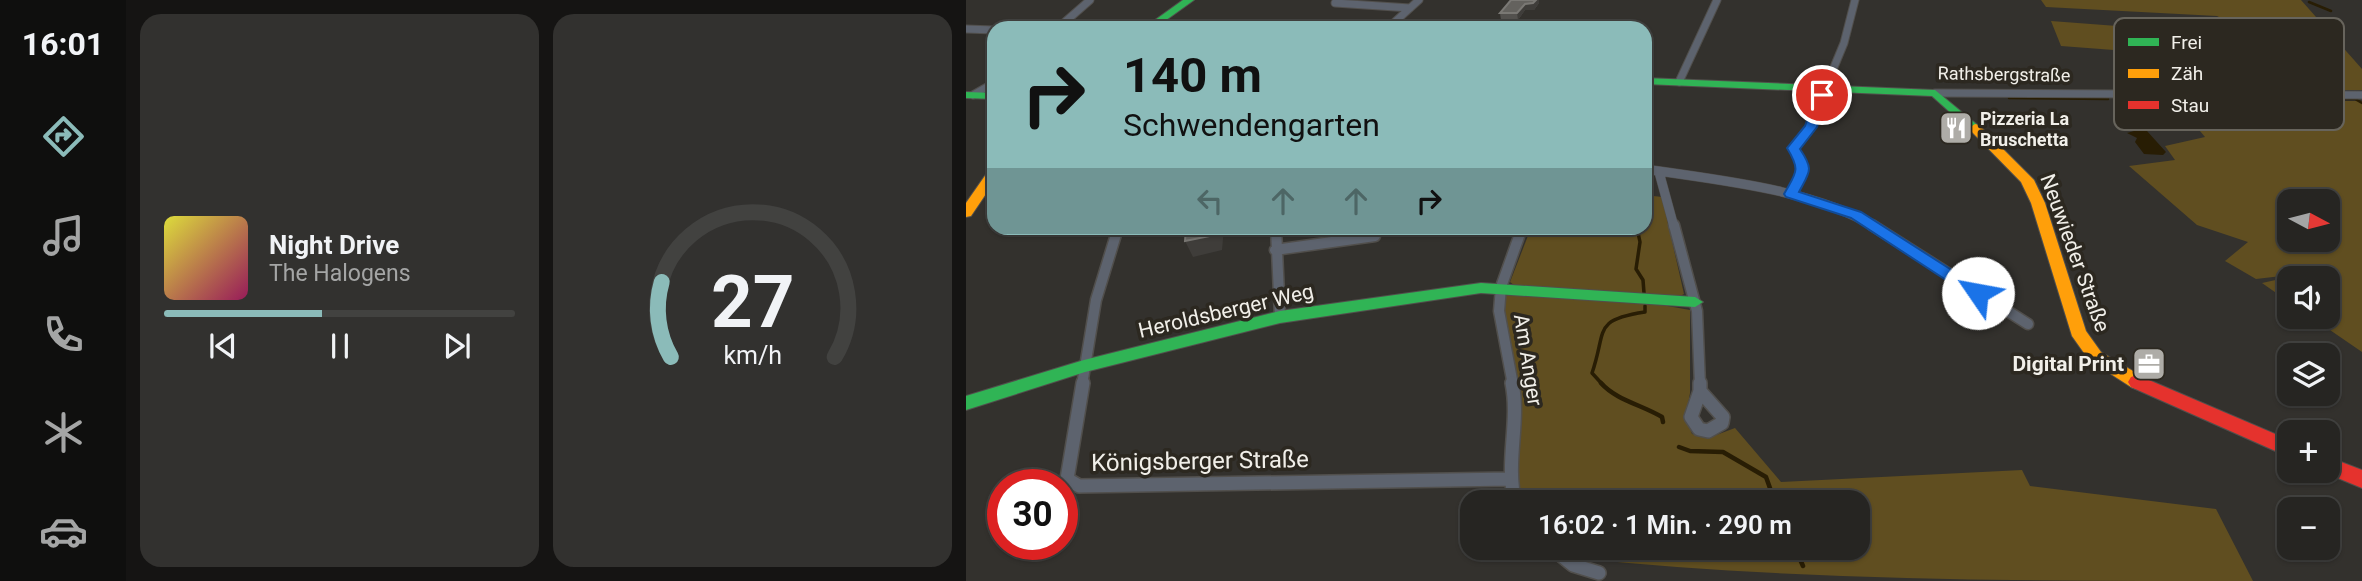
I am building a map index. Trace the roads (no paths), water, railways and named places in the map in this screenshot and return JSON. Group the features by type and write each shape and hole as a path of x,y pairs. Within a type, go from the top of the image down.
{"street":[{"path":"1065,21 1090,0"},
{"path":"1159,21 1189,0"},
{"path":"1396,21 1419,0"},
{"path":"1679,82 1717,0"},
{"path":"1791,194 1804,170 1804,164 1794,148 1811,127 1844,43 1855,0"},
{"path":"1335,4 1410,8"},
{"path":"966,29 987,30"},
{"name":"Rathsbergstraße","path":"1652,81 1935,93 2114,94"},
{"path":"969,95 987,86"},
{"name":"Neuwieder Straße","path":"1935,93 1951,104 2028,180 2038,203 2078,332 2090,351 2114,370 2147,388 2277,444"},
{"path":"969,95 987,96"},
{"name":"Rathsbergstraße","path":"2344,95 2362,95"},
{"path":"1652,170 1740,183 1837,207 1873,224 2028,324"},
{"path":"1659,172 1695,302 1700,391"},
{"path":"966,213 987,183"},
{"name":"Königsberger Straße","path":"1116,235 1096,300 1067,480 1079,486 1509,479"},
{"path":"1276,235 1280,317"},
{"name":"Am Anger","path":"1512,490 1509,479 1516,403 1499,323 1501,287 1520,235"},
{"path":"1275,250 1375,236"},
{"name":"Heroldsberger Weg","path":"966,403 1084,366 1280,317 1501,287 1695,302"},
{"path":"2340,470 2362,479"},
{"path":"1567,560 1573,565 1599,573"}],"waterway":[{"path":"2309,2 2331,11"},
{"path":"2009,98 2108,99"},
{"path":"2344,99 2355,99 2362,103"},
{"path":"1638,235 1636,269 1643,280 1644,293"},
{"path":"1603,385 1592,373 1604,329 1616,319 1645,312 1645,306"},
{"path":"1603,385 1622,398 1662,417 1663,422"},
{"path":"1679,447 1690,451 1723,452 1766,477 1771,490"},
{"path":"1800,560 1803,566"}],"place":[{"name":"Pizzeria La Bruschetta","path":"1956,128"},
{"name":"Digital Print","path":"2149,364"}]}
